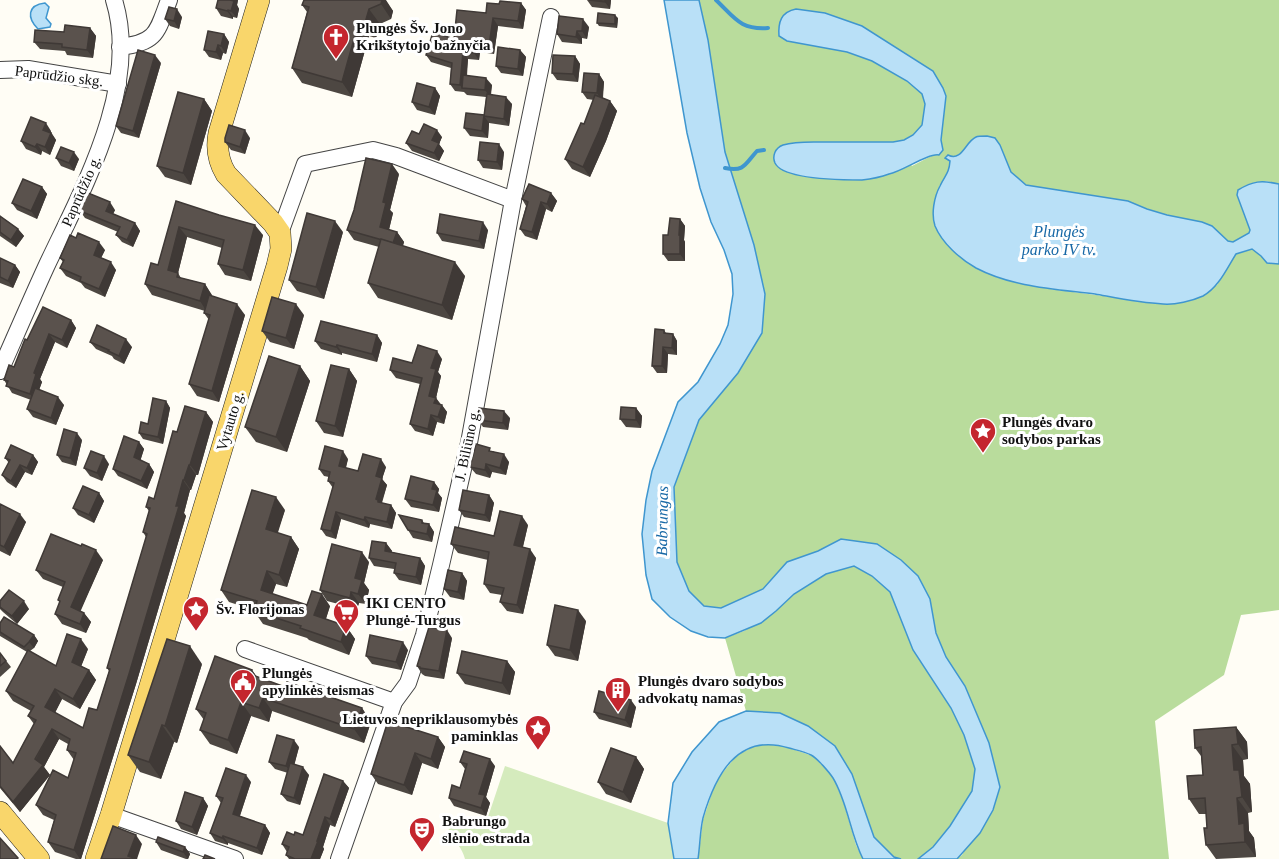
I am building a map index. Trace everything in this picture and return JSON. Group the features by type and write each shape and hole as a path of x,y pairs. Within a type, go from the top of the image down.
{"main road":[{"path":"259,0 217,144 221,167 280,233"},
{"name":"Vytauto g.","path":"96,859 278,266 281,249 280,233"},
{"path":"0,812 39,859"}],"street":[{"name":"Paprūdžio g.","path":"0,371 95,160 106,130 118,84 120,28 114,0"},
{"path":"120,47 141,44 155,34 169,0"},
{"name":"J. Biliūno g.","path":"339,859 394,702 408,683 424,635 469,443 513,200 551,17"},
{"name":"Paprūdžio skg.","path":"0,70 28,69 118,84"},
{"path":"280,233 305,165 373,150 396,156 513,200"},
{"path":"245,649 394,702"},
{"path":"111,815 236,859"}],"green space":[{"name":"Plungės dvaro sodybos parkas","path":"699,0 1279,0 1279,184 1266,181 1237,195 1250,230 1234,242 1228,241 1212,226 1167,215 1128,201 1026,185 1011,172 1000,145 971,141 958,155 948,155 946,158 950,161 949,171 939,187 996,277 1050,289 1165,304 1186,301 1217,285 1236,254 1252,249 1267,263 1279,264 1279,610 1241,615 1224,675 1155,721 1169,859 957,859 962,855 1000,787 989,743 965,686 946,657 936,633 930,599 841,539 818,551 787,562 763,589 721,608 704,606 689,591 677,562 674,487 699,420 738,373 765,294 754,245 725,152 708,40","holes":["862,26 946,96 941,140 943,150 912,166 893,142 913,135 922,125 925,104 923,94 907,81 872,61 847,52 787,41"]},
{"path":"853,566 872,576 890,591 913,650 951,708 964,735 975,769 972,791 950,826 933,847 918,859 894,857 874,837 863,808 780,713 746,711 725,638 744,631 776,611 794,594 826,574"},
{"path":"759,744 783,746 813,756 833,777 863,859 698,859 703,820 716,781 737,755"},
{"path":"505,766 668,823 674,859 465,859 449,834 448,815 485,826"}],"water":[{"name":"Babrungas","path":"664,0 699,0 708,40 725,152 754,245 765,294 762,333 738,373 699,420 674,487 677,562 689,591 704,606 721,608 763,589 787,562 818,551 841,539 877,544 901,560 918,576 930,599 936,633 946,657 965,686 989,743 1000,787 993,810 980,833 957,859 918,859 933,847 950,826 972,791 975,769 964,735 951,708 913,650 890,592 872,576 854,566 826,574 794,594 761,623 725,638 708,637 691,631 670,617 652,599 646,575 642,534 652,471 678,402 698,382 720,344 728,325 733,294 732,274 700,188 687,133"},
{"path":"45,3 49,7 46,18 51,24 50,27 38,29 32,21 32,9"},
{"path":"791,10 825,13 862,26 933,71 946,96 941,140 943,150 939,155 934,155 895,172 862,180 815,178 780,169 775,163 775,152 780,146 788,144 904,140 913,135 922,125 925,104 922,94 907,81 872,61 847,52 787,41 779,36 782,18"},
{"name":"Plungės parko IV tv.","path":"987,136 995,138 1011,172 1026,185 1128,201 1167,215 1202,222 1212,226 1228,241 1233,242 1249,233 1250,230 1237,195 1238,190 1257,182 1279,184 1279,264 1267,263 1252,249 1236,254 1222,277 1209,292 1194,300 1168,304 1034,286 1004,279 976,268 952,250 942,238 935,226 933,216 936,195 948,172 950,161 945,158 948,155 960,154 972,139"},
{"path":"746,711 780,713 808,726 835,746 852,774 874,837 894,857 901,859 863,859 842,798 829,772 811,755 771,745 755,746 742,752 731,761 714,787 708,802 702,823 698,859 674,859 668,823 673,783 692,752 719,722"}],"building":[{"path":"218,0 234,1 231,11 216,8"},
{"name":"Plungės Šv. Jono Krikštytojo bažnyčia","path":"304,0 382,0 381,4 369,9 365,23 359,21 342,82 292,68 309,7 302,5"},
{"path":"500,1 521,3 518,21 493,18 489,46 475,45 474,53 463,52 460,85 450,84 452,63 426,55 433,32 454,39 457,10 486,13 487,3 499,4"},
{"path":"169,7 177,9 174,21 165,19"},
{"path":"598,13 615,15 615,24 597,23"},
{"path":"559,16 583,19 582,31 577,31 576,37 557,34"},
{"path":"65,25 90,28 87,50 62,47 62,44 34,42 35,30 64,32"},
{"path":"208,31 224,34 221,46 218,45 216,52 204,50"},
{"path":"498,47 520,50 518,69 496,66"},
{"path":"138,50 155,55 133,131 116,126"},
{"path":"553,55 575,56 573,74 552,73"},
{"path":"584,73 599,74 597,93 582,92"},
{"path":"463,75 486,78 485,90 462,88"},
{"path":"417,83 435,88 429,107 412,102"},
{"path":"178,92 204,99 183,173 157,166"},
{"path":"487,94 506,97 504,119 484,116"},
{"path":"595,95 610,101 583,167 565,159 581,123 584,124"},
{"path":"466,113 484,115 482,131 464,128"},
{"path":"31,117 46,123 43,130 51,133 45,147 37,144 35,147 21,141"},
{"path":"424,124 437,130 432,140 439,143 434,153 406,143 412,131 419,134"},
{"path":"229,125 245,130 240,147 225,142"},
{"path":"480,142 499,144 497,162 478,160"},
{"path":"61,147 74,152 69,163 56,158"},
{"path":"366,158 392,164 380,227 397,232 393,243 347,230"},
{"path":"23,179 42,187 31,211 12,203"},
{"path":"529,184 551,193 547,204 541,202 532,232 520,229 528,202 522,199"},
{"path":"88,193 110,202 106,211 135,223 127,240 116,235 120,227 80,211"},
{"path":"176,201 255,225 243,270 218,264 224,240 179,227 168,270 178,273 177,277 205,284 200,301 145,284 151,263 158,265"},
{"path":"307,213 335,221 316,287 289,280"},
{"path":"440,214 483,222 479,241 437,233"},
{"path":"0,216 18,229 11,240 0,232"},
{"path":"670,218 680,219 680,254 663,254 663,235 668,235"},
{"path":"78,233 99,242 94,255 111,262 99,289 80,281 81,277 60,268 64,260 60,258 70,235 76,238"},
{"path":"381,239 455,262 442,305 368,283"},
{"path":"0,258 15,265 8,281 0,277"},
{"path":"209,295 237,304 212,391 189,384 210,315 204,313"},
{"path":"272,297 296,304 286,338 262,331"},
{"path":"43,307 71,320 62,340 49,334 34,373 36,374 30,394 6,386 8,381 4,380 9,365 14,367 25,339 27,340"},
{"path":"321,321 377,335 372,354 315,341"},
{"path":"97,325 126,339 119,356 90,342"},
{"path":"655,329 673,334 672,348 663,347 662,366 652,366"},
{"path":"418,345 437,351 431,368 436,369 429,396 436,398 434,403 442,405 438,417 431,415 428,429 410,424 422,378 390,370 393,358 412,363"},
{"path":"269,356 300,366 276,437 245,427"},
{"path":"331,365 349,369 335,426 316,421"},
{"path":"35,388 58,397 51,418 27,409"},
{"path":"153,398 166,401 158,437 139,433 141,422 148,424"},
{"path":"185,406 206,412 190,465 183,480 176,506 179,506 74,850 48,842 56,815 36,805 53,770 68,778 76,753 67,750 70,739 52,729 35,759 43,765 13,802 0,786 0,746 13,763 36,720 28,716 34,706 6,691 28,650 56,666 67,634 81,639 72,662 89,670 73,699 55,689 45,707 83,728 89,708 97,710 110,669 107,668 147,534 143,532 150,508 146,507 149,497 154,499 173,431 177,432"},
{"path":"621,407 636,408 636,420 620,419"},
{"path":"479,408 504,411 503,423 478,420"},
{"path":"64,429 77,433 70,458 57,455"},
{"path":"124,436 139,442 134,457 149,464 141,481 113,469"},
{"path":"476,444 490,448 489,451 504,454 500,468 486,464 485,470 470,467"},
{"path":"11,445 33,455 27,468 20,465 11,481 2,475 10,460 5,458"},
{"path":"325,446 343,451 339,466 358,471 363,454 381,459 376,476 382,478 376,499 378,502 391,505 387,522 365,517 364,520 336,512 331,531 321,529 334,483 328,481 330,472 319,469"},
{"path":"91,451 104,456 97,473 84,468"},
{"path":"411,476 434,482 432,489 437,490 433,505 405,499"},
{"path":"83,486 99,493 89,515 73,508"},
{"path":"252,490 276,497 266,529 291,537 279,575 267,571 261,590 307,605 312,591 322,594 314,615 346,626 341,642 254,611 257,601 221,590"},
{"path":"463,490 489,495 485,515 459,510"},
{"path":"0,504 20,514 4,547 0,545"},
{"path":"500,511 522,516 514,545 530,549 517,605 500,602 504,588 484,584 489,552 451,544 455,527 494,536"},
{"path":"399,515 422,520 422,523 429,524 427,534 408,530"},
{"path":"51,534 96,550 71,607 84,613 80,624 55,614 65,582 36,570"},
{"path":"372,541 386,543 385,551 420,558 416,577 394,573 396,563 369,558"},
{"path":"332,544 362,552 355,578 362,580 358,594 351,592 350,598 320,590"},
{"path":"448,570 462,573 458,592 444,589"},
{"path":"9,590 24,601 12,616 0,607 0,601"},
{"path":"555,605 578,610 570,650 547,645"},
{"path":"4,617 34,635 24,647 0,632 0,623"},
{"path":"429,627 447,630 439,671 417,666"},
{"path":"370,635 403,642 396,662 366,656"},
{"path":"167,639 190,646 165,726 162,725 149,762 128,755"},
{"path":"462,651 507,661 502,683 457,673"},
{"path":"0,653 6,661 0,666"},
{"path":"215,656 252,670 250,674 285,687 287,682 362,708 354,729 263,698 259,708 241,702 228,740 200,730 206,713 196,709"},
{"path":"599,691 631,700 625,720 594,712"},
{"path":"388,721 438,737 431,759 415,753 404,785 371,774"},
{"path":"1236,727 1238,744 1232,745 1234,770 1239,770 1242,797 1237,798 1239,824 1244,823 1245,842 1206,845 1205,798 1189,799 1187,776 1203,775 1201,747 1195,748 1194,730"},
{"path":"277,735 294,740 286,766 269,762"},
{"path":"611,748 636,757 623,792 598,782"},
{"path":"464,751 490,759 479,794 485,795 481,808 449,798 452,785 460,788 467,764 460,762"},
{"path":"290,763 303,767 294,798 281,794"},
{"path":"226,768 246,775 233,814 265,825 257,848 210,833 223,798 216,796"},
{"path":"324,774 343,781 330,819 325,817 311,859 295,859 286,855 289,847 282,844 287,832 303,835"},
{"path":"185,792 203,798 192,827 176,821"},
{"path":"113,826 136,835 128,856 137,859 101,859"},
{"path":"158,837 185,847 183,852 156,842"},
{"path":"0,838 18,858 17,859 0,859"},
{"path":"205,855 215,859 203,859"}],"waterway":[{"path":"716,0 744,25 768,28"},
{"path":"725,168 741,168 757,151 764,150"}],"place":[{"name":"Plungės Šv. Jono Krikštytojo bažnyčia","path":"336,60"},
{"name":"Plungės dvaro sodybos parkas","path":"983,454"},
{"name":"Šv. Florijonas","path":"196,632"},
{"name":"IKI CENTO Plungė-Turgus","path":"346,635"},
{"name":"Plungės apylinkės teismas","path":"243,705"},
{"name":"Plungės dvaro sodybos advokatų namas","path":"618,713"},
{"name":"Lietuvos nepriklausomybės paminklas","path":"538,751"},
{"name":"Babrungo slėnio estrada","path":"422,853"}]}
